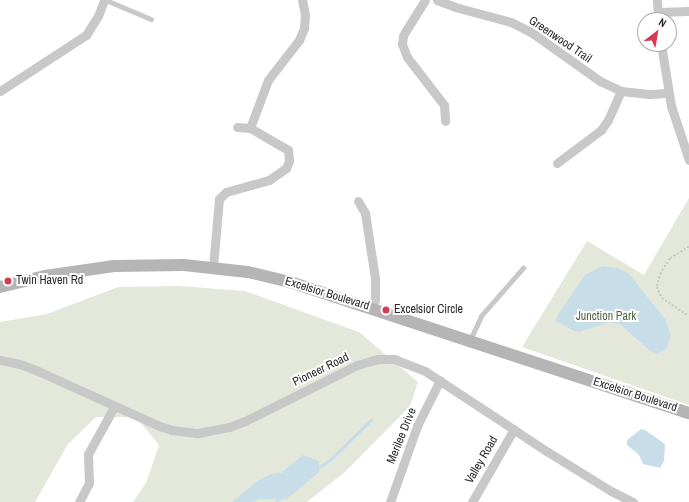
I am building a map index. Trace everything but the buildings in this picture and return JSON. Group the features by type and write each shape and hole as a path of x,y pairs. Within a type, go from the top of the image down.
{"main road":[{"name":"Excelsior Boulevard","path":"0,287 45,276 114,266 184,265 266,276 372,308 689,413"}],"street":[{"path":"0,91 86,35 98,16 105,0"},
{"path":"250,128 268,80 292,51 302,34 305,15 302,0"},
{"path":"425,0 406,30 403,36 402,44 407,57 444,105 445,121"},
{"name":"Greenwood Trail","path":"437,0 455,7 511,22 531,32 600,82 622,91 649,94 668,94"},
{"path":"657,0 658,12"},
{"path":"677,13 689,11"},
{"path":"662,52 668,94 678,132 689,160"},
{"path":"557,163 601,130 608,120 622,91"},
{"path":"213,268 219,199 226,192 269,180 286,168 289,160 288,150 250,128 237,127"},
{"path":"358,201 365,212 375,278 375,300 372,308"},
{"name":"Pioneer Road","path":"0,360 20,364 38,371 165,428 198,434 212,432 235,425 357,365 378,359 394,359 410,364 440,380 581,473 633,502"},
{"name":"Merilee Drive","path":"390,502 417,426 440,380"},
{"path":"79,502 89,483 88,454 114,406"},
{"name":"Valley Road","path":"472,502 514,429"}],"lane":[{"path":"105,0 151,19"},
{"path":"470,341 481,316 524,268"}],"path":[{"path":"689,247 670,258 661,273 657,287 662,298 689,316"}],"green space":[{"name":"Junction Park","path":"689,198 689,405 522,347 587,241 644,275"},
{"path":"179,286 245,291 359,332 418,382 410,406 346,471 307,502 133,502 146,483 159,445 136,417 96,417 68,444 35,502 0,502 0,322 47,314 118,287"}],"water":[{"path":"602,266 618,268 629,274 665,319 671,336 666,349 657,354 649,350 620,324 609,322 579,332 574,331 556,321 557,316 585,275"},
{"path":"641,429 645,430 665,444 664,461 660,468 643,464 639,455 627,445 627,440"},
{"path":"303,455 319,461 319,472 287,499 258,499 254,502 232,502 259,480 271,474 281,473"}],"waterway":[{"path":"317,469 331,459 371,420"},
{"path":"275,502 280,498"}],"place":[{"name":"Twin Haven Rd","path":"8,281"},
{"name":"Excelsior Circle","path":"386,310"}]}
